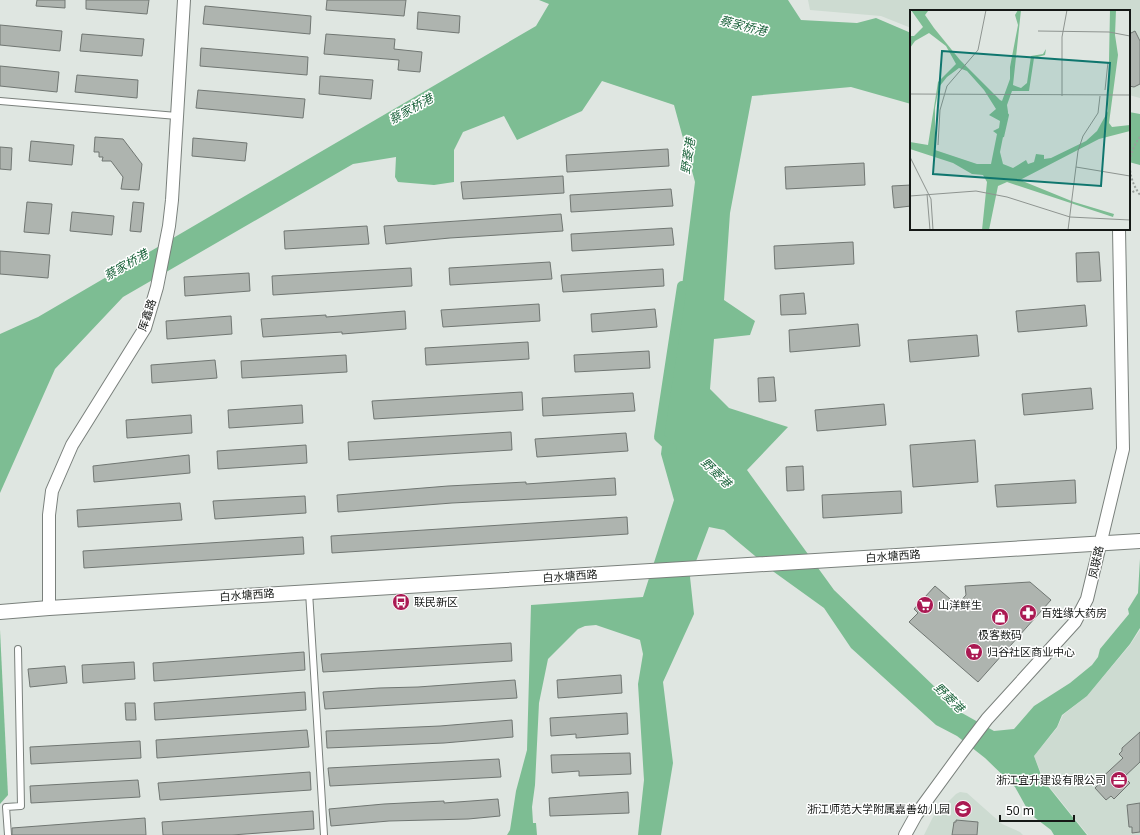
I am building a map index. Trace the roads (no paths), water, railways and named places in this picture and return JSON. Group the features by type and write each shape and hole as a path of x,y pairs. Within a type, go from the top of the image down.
{"street":[{"name":"厍鑫路","path":"49,608 49,515 52,491 72,445 145,328 157,287 169,226 184,0"},
{"name":"凤联路","path":"905,835 916,815 962,752 988,719 1075,622 1087,599 1121,460 1124,437 1119,230"},
{"name":"白水塘西路","path":"1,612 1140,540"}],"lane":[{"path":"0,101 177,116"},
{"path":"309,592 324,835"},
{"path":"8,835 6,807 21,806 18,649"}],"water":[{"name":"蔡家桥港","path":"539,0 788,0 801,20 857,23 876,18 910,33 910,104 851,87 752,96 730,213 724,300 755,321 750,335 714,339 710,389 729,408 788,427 747,470 834,590 962,713 994,731 1014,729 1034,706 1070,683 1092,665 1098,657 1100,649 1129,614 1128,609 1138,593 1140,559 1140,628 1130,644 1087,696 1062,715 1057,727 1034,756 1043,780 1087,835 1054,835 1051,830 1030,814 1015,787 985,758 957,736 936,725 851,648 824,608 774,572 724,530 709,527 690,577 694,614 663,682 673,763 661,835 638,835 644,780 638,684 643,654 640,640 596,625 585,626 578,629 548,659 539,703 535,785 532,807 533,823 536,823 537,835 507,835 510,830 516,791 527,750 531,605 643,597 674,500 661,454 695,182 674,105 602,81 582,111 517,140 504,116 463,132 454,150 454,182 434,185 398,182 395,177 396,157 353,164 123,297 55,369 0,493 0,334 38,317 536,26 549,4"},
{"path":"1130,112 1140,114 1140,165 1130,162"},
{"path":"0,630 8,795 0,804"}],"waterway":[{"name":"野菱港","path":"672,449 659,437 682,286"}],"place":[{"name":"联民新区","path":"401,602"},
{"name":"山洋鲜生","path":"925,605"},
{"name":"百姓缘大药房","path":"1028,613"},
{"name":"极客数码","path":"1000,617"},
{"name":"归谷社区商业中心","path":"974,652"},
{"name":"浙江宜升建设有限公司","path":"1119,780"},
{"name":"浙江师范大学附属嘉善幼儿园","path":"963,809"}]}
